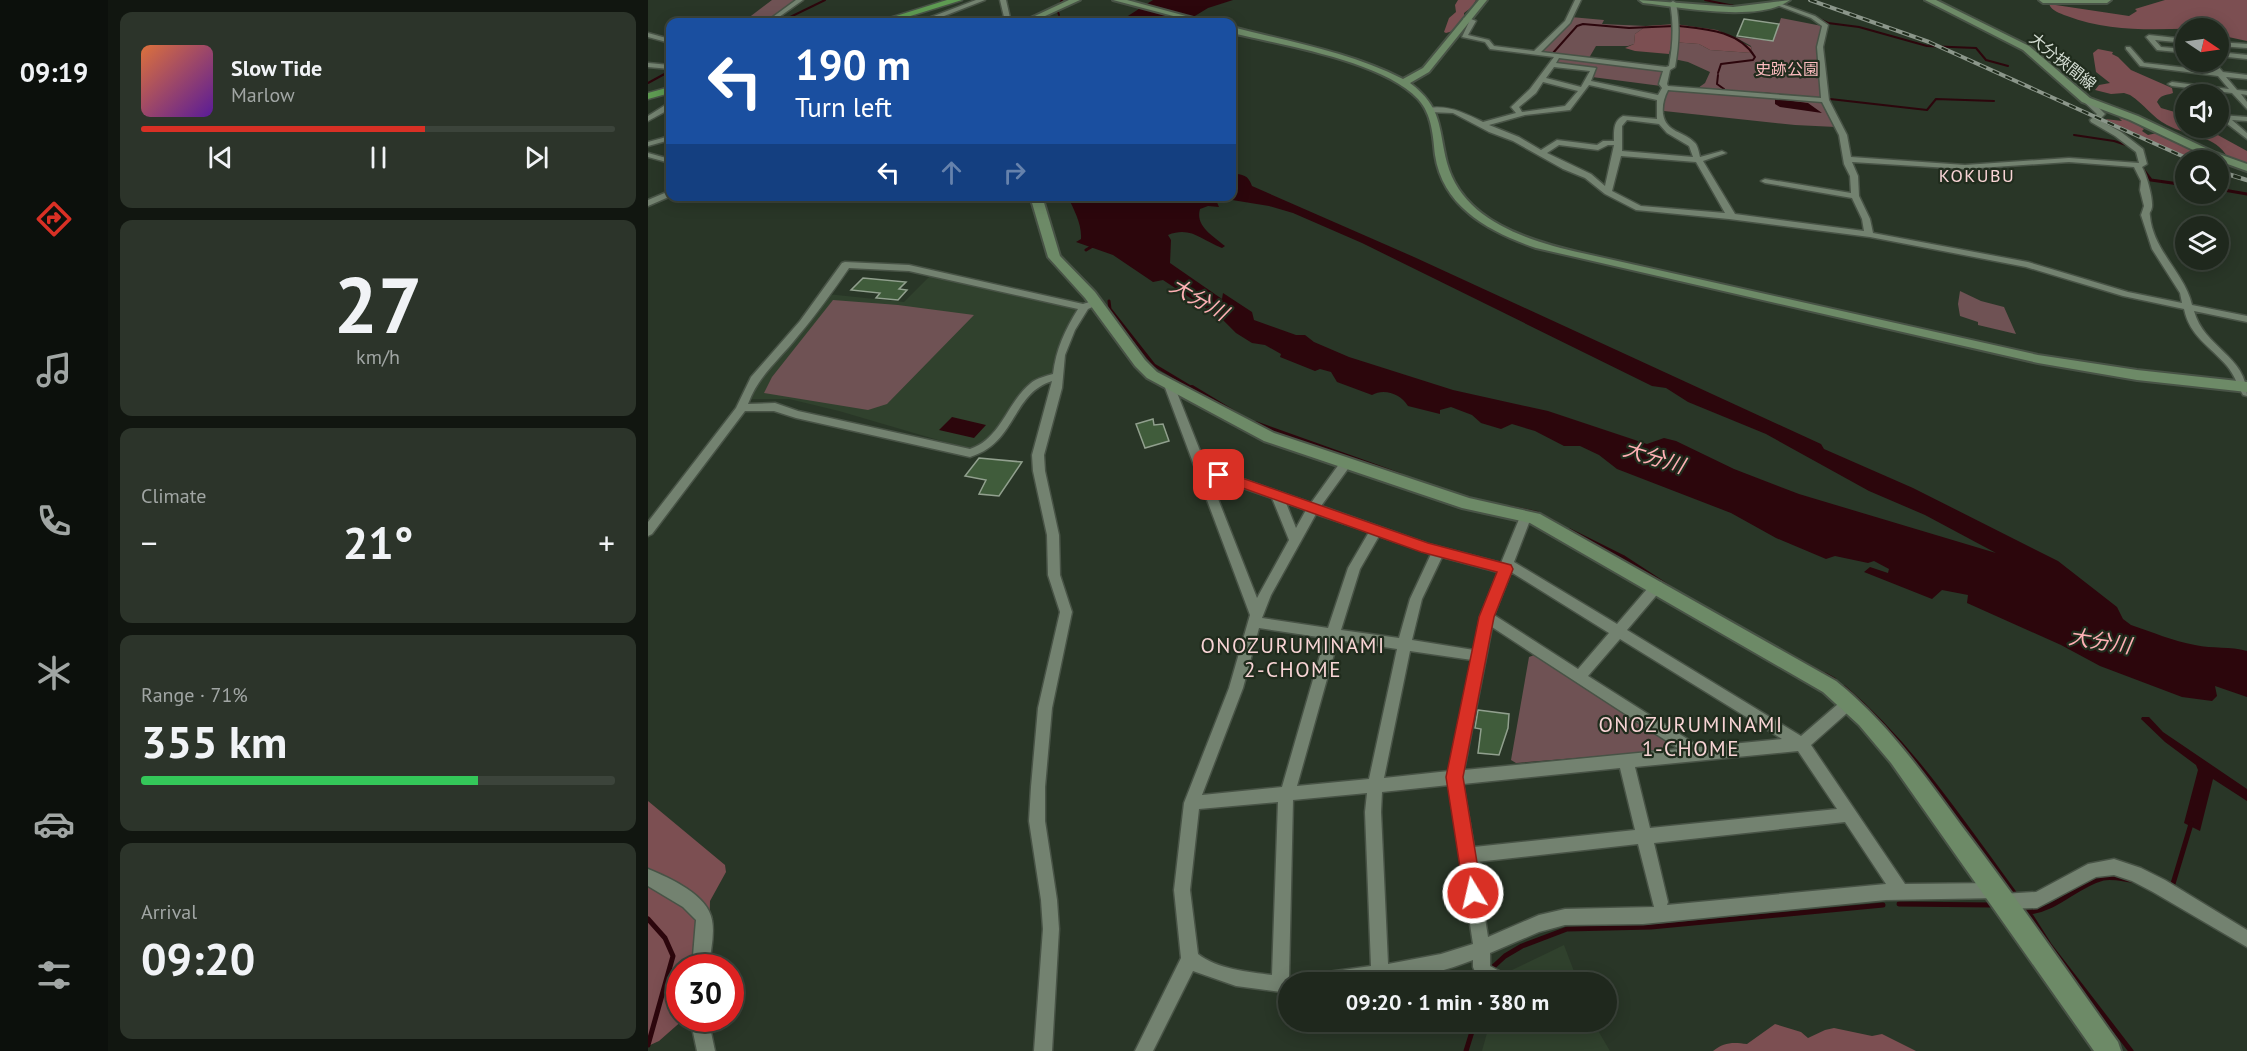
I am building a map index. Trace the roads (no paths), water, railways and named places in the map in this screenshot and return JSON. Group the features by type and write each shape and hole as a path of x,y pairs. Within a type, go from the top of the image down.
{"highway":[{"path":"896,18 957,0"},
{"path":"908,18 969,0"},
{"path":"648,94 666,89"}],"street":[{"path":"775,18 800,0"},
{"path":"932,18 982,0"},
{"path":"1003,0 1008,18"},
{"path":"1117,0 1136,4"},
{"path":"1123,0 1189,18"},
{"path":"1404,82 1426,70 1483,0"},
{"path":"1536,53 1568,22 1578,0"},
{"path":"1643,0 1739,9 1781,2 1824,24 1820,47 1825,100 1843,135 1847,159 1854,176 1855,196 1866,219 1869,235"},
{"name":"大分挾間線","path":"1929,0 2026,48 2086,100 2247,168"},
{"path":"2043,0 2107,0"},
{"path":"1035,18 1072,2"},
{"path":"1466,19 1473,21 1465,36 1487,41 1489,47 1493,48 1667,69 1672,67 1676,36 1677,23 1673,3"},
{"path":"1236,31 1371,67 1404,82 1422,97 1431,110 1445,174 1457,196 1482,219 1535,244 1582,257 2032,358 2246,389"},
{"path":"650,36 666,40"},
{"path":"2175,40 2149,37 2159,49 2175,50"},
{"path":"2229,45 2247,46"},
{"path":"2128,48 2142,65 2247,77"},
{"path":"2229,55 2247,57"},
{"path":"1520,114 1515,107 1553,65 1558,56"},
{"path":"648,65 666,67"},
{"path":"1485,124 1549,108 1565,109 1585,87 1594,69 1553,65"},
{"path":"1667,69 1664,84 1666,88 1660,98 1660,122 1666,129 1693,145 1698,160 1732,217"},
{"path":"2221,74 2247,107"},
{"path":"1541,79 1585,87 1614,87 1616,90 1660,98"},
{"path":"1666,88 1825,100"},
{"path":"2229,91 2247,93"},
{"path":"1847,159 1970,167 2074,160 2138,166 2143,164 2140,151 2118,134 2094,120 2101,114 2086,100"},
{"path":"648,119 666,108"},
{"path":"1431,110 1455,111 1588,176 1608,192 1643,209 1732,217 1869,235 2028,265 2102,288 2247,319"},
{"path":"2229,117 2247,119"},
{"path":"1608,192 1617,153 1618,126 1623,119 1660,122"},
{"path":"2229,122 2247,137"},
{"path":"648,144 666,139"},
{"path":"1542,153 1557,142 1598,148 1606,143 1618,143"},
{"path":"1617,153 1698,160 1722,153"},
{"path":"648,154 666,160"},
{"path":"2138,166 2145,181 2144,190 2148,206 2145,213 2150,236 2162,260 2185,292 2192,319 2203,338 2232,365 2246,389"},
{"path":"1765,180 1855,196"},
{"path":"648,203 666,196"},
{"path":"1038,201 1054,256 1090,305 1143,367 1169,385 1259,433 1468,504 1526,515 1542,521 1815,676 1850,702 1883,738 2001,896 2109,1051"},
{"path":"648,531 741,409 748,388 771,358 788,342 845,265 914,269 1090,305"},
{"path":"1043,1051 1051,929 1037,821 1038,788 1045,708 1066,612 1054,575 1053,535 1038,460 1057,388 1058,360 1068,333 1090,305"},
{"path":"741,409 775,407 796,414 974,453 1000,431 1033,386 1057,376"},
{"path":"1169,385 1256,618"},
{"path":"1144,1051 1190,959 1182,890 1186,835 1192,803 1236,688 1265,594 1313,508 1346,463"},
{"path":"1200,468 1438,552 1507,567 1618,631 1802,744 1900,891"},
{"path":"1276,495 1295,540"},
{"path":"1484,972 1455,777 1487,617 1526,515"},
{"path":"1284,972 1287,793 1354,568 1376,531"},
{"path":"1380,972 1373,812 1375,784 1413,607 1438,552"},
{"path":"1579,677 1657,586"},
{"path":"1487,617 1698,754"},
{"path":"1256,618 1333,635 1479,656"},
{"path":"1192,803 1802,744 1850,702"},
{"path":"1626,761 1660,902"},
{"path":"1467,855 1848,815"},
{"path":"1386,972 1443,962 1482,950 1542,923 1565,917 1634,917 1900,891 2044,898 2084,873 2104,867 2114,867 2135,874 2159,886 2247,939"},
{"path":"648,876 699,908 704,917 701,954"},
{"path":"1190,959 1201,968 1257,982 1278,984"},
{"path":"702,1032 706,1051"}],"water":[{"path":"1153,0 1233,0 1208,8 1192,18 1125,18"},
{"path":"1775,99 1808,103 1822,113 1780,107 1775,104"},
{"name":"大分川","path":"1236,174 1245,176 1252,186 1414,257 1821,444 1824,449 1913,488 2058,561 2117,607 2123,619 2131,625 2187,643 2247,651 2247,697 2215,686 2217,696 2212,701 2182,697 2100,666 2061,645 1967,603 1968,595 1942,590 1932,599 1864,572 1870,567 1888,573 1889,569 1874,561 1868,563 1835,556 1826,559 1776,538 1731,513 1617,469 1599,455 1580,446 1564,446 1535,431 1512,424 1501,429 1481,423 1472,415 1451,407 1440,410 1440,414 1408,406 1392,393 1382,392 1372,395 1337,382 1331,372 1320,369 1315,371 1280,357 1281,354 1265,345 1252,343 1236,333 1222,319 1163,280 1153,282 1113,255 1076,242 1081,239 1077,217 1070,201 1216,201 1219,207 1208,206 1200,209 1200,221 1210,234 1225,246 1222,248 1190,233 1168,235 1171,240 1170,263 1222,299 1223,293 1252,312 1254,320 1296,335 1305,335 1314,342 1349,357 1453,390 1548,411 1647,444 1664,438 1676,441 1734,469 1799,494 1996,553 1925,515 1869,491 1766,434 1688,402 1666,388 1652,386 1362,243 1293,213 1236,201"},
{"path":"952,417 986,425 974,438 939,430"},
{"path":"2149,717 2163,732 2247,789 2247,801 2213,779 2200,831 2184,823 2198,770 2196,765 2165,742 2141,719"}],"waterway":[{"path":"788,18 825,0"},
{"path":"1059,15 1057,9 1062,0"},
{"path":"1705,0 1739,7"},
{"path":"1813,16 1828,23 1859,27 1927,46 1976,48 1986,60 2008,66"},
{"path":"1553,53 1577,26 1583,24 1629,28 1675,26"},
{"path":"1679,26 1722,33 1740,42 1755,57 1753,60 1721,64 1718,73"},
{"path":"648,83 666,73"},
{"path":"1718,75 1717,84 1724,89"},
{"path":"1759,93 1805,97"},
{"path":"1830,99 1927,110 1936,99 1994,101"},
{"path":"2074,135 2114,141 2129,146"},
{"path":"2140,164 2143,169"},
{"path":"2142,168 2151,180 2175,183"},
{"path":"2229,191 2247,194"},
{"path":"1086,250 1096,244"},
{"path":"1109,301 1110,309 1154,365 1194,389"},
{"path":"1192,387 1240,416"},
{"path":"1255,423 1400,475"},
{"path":"1508,507 1537,513 1554,522"},
{"path":"1569,530 1623,557 1672,589"},
{"path":"1780,650 1827,676"},
{"path":"1825,675 1834,680"},
{"path":"1844,688 1869,711 1915,761 2017,897"},
{"path":"2172,887 2191,824"},
{"path":"2023,905 2029,912 2039,910 2058,902 2093,881 2114,877 2132,880"},
{"path":"1899,904 1993,905"},
{"path":"1493,967 1505,956 1522,946 1567,929 1651,927 1883,905"},
{"path":"2029,913 2050,946 2131,1051"},
{"path":"648,919 665,938 673,956 648,1045"},
{"path":"1466,1051 1472,1032"}],"railway":[{"path":"1810,0 1929,42 2175,153"},
{"path":"2229,174 2247,180"}],"district":[{"name":"KOKUBU","path":"1977,175"},
{"name":"ONOZURUMINAMI 2-CHOME","path":"1293,657"},
{"name":"ONOZURUMINAMI 1-CHOME","path":"1691,736"}],"park label":[{"name":"史跡公園","path":"1787,69"}]}
